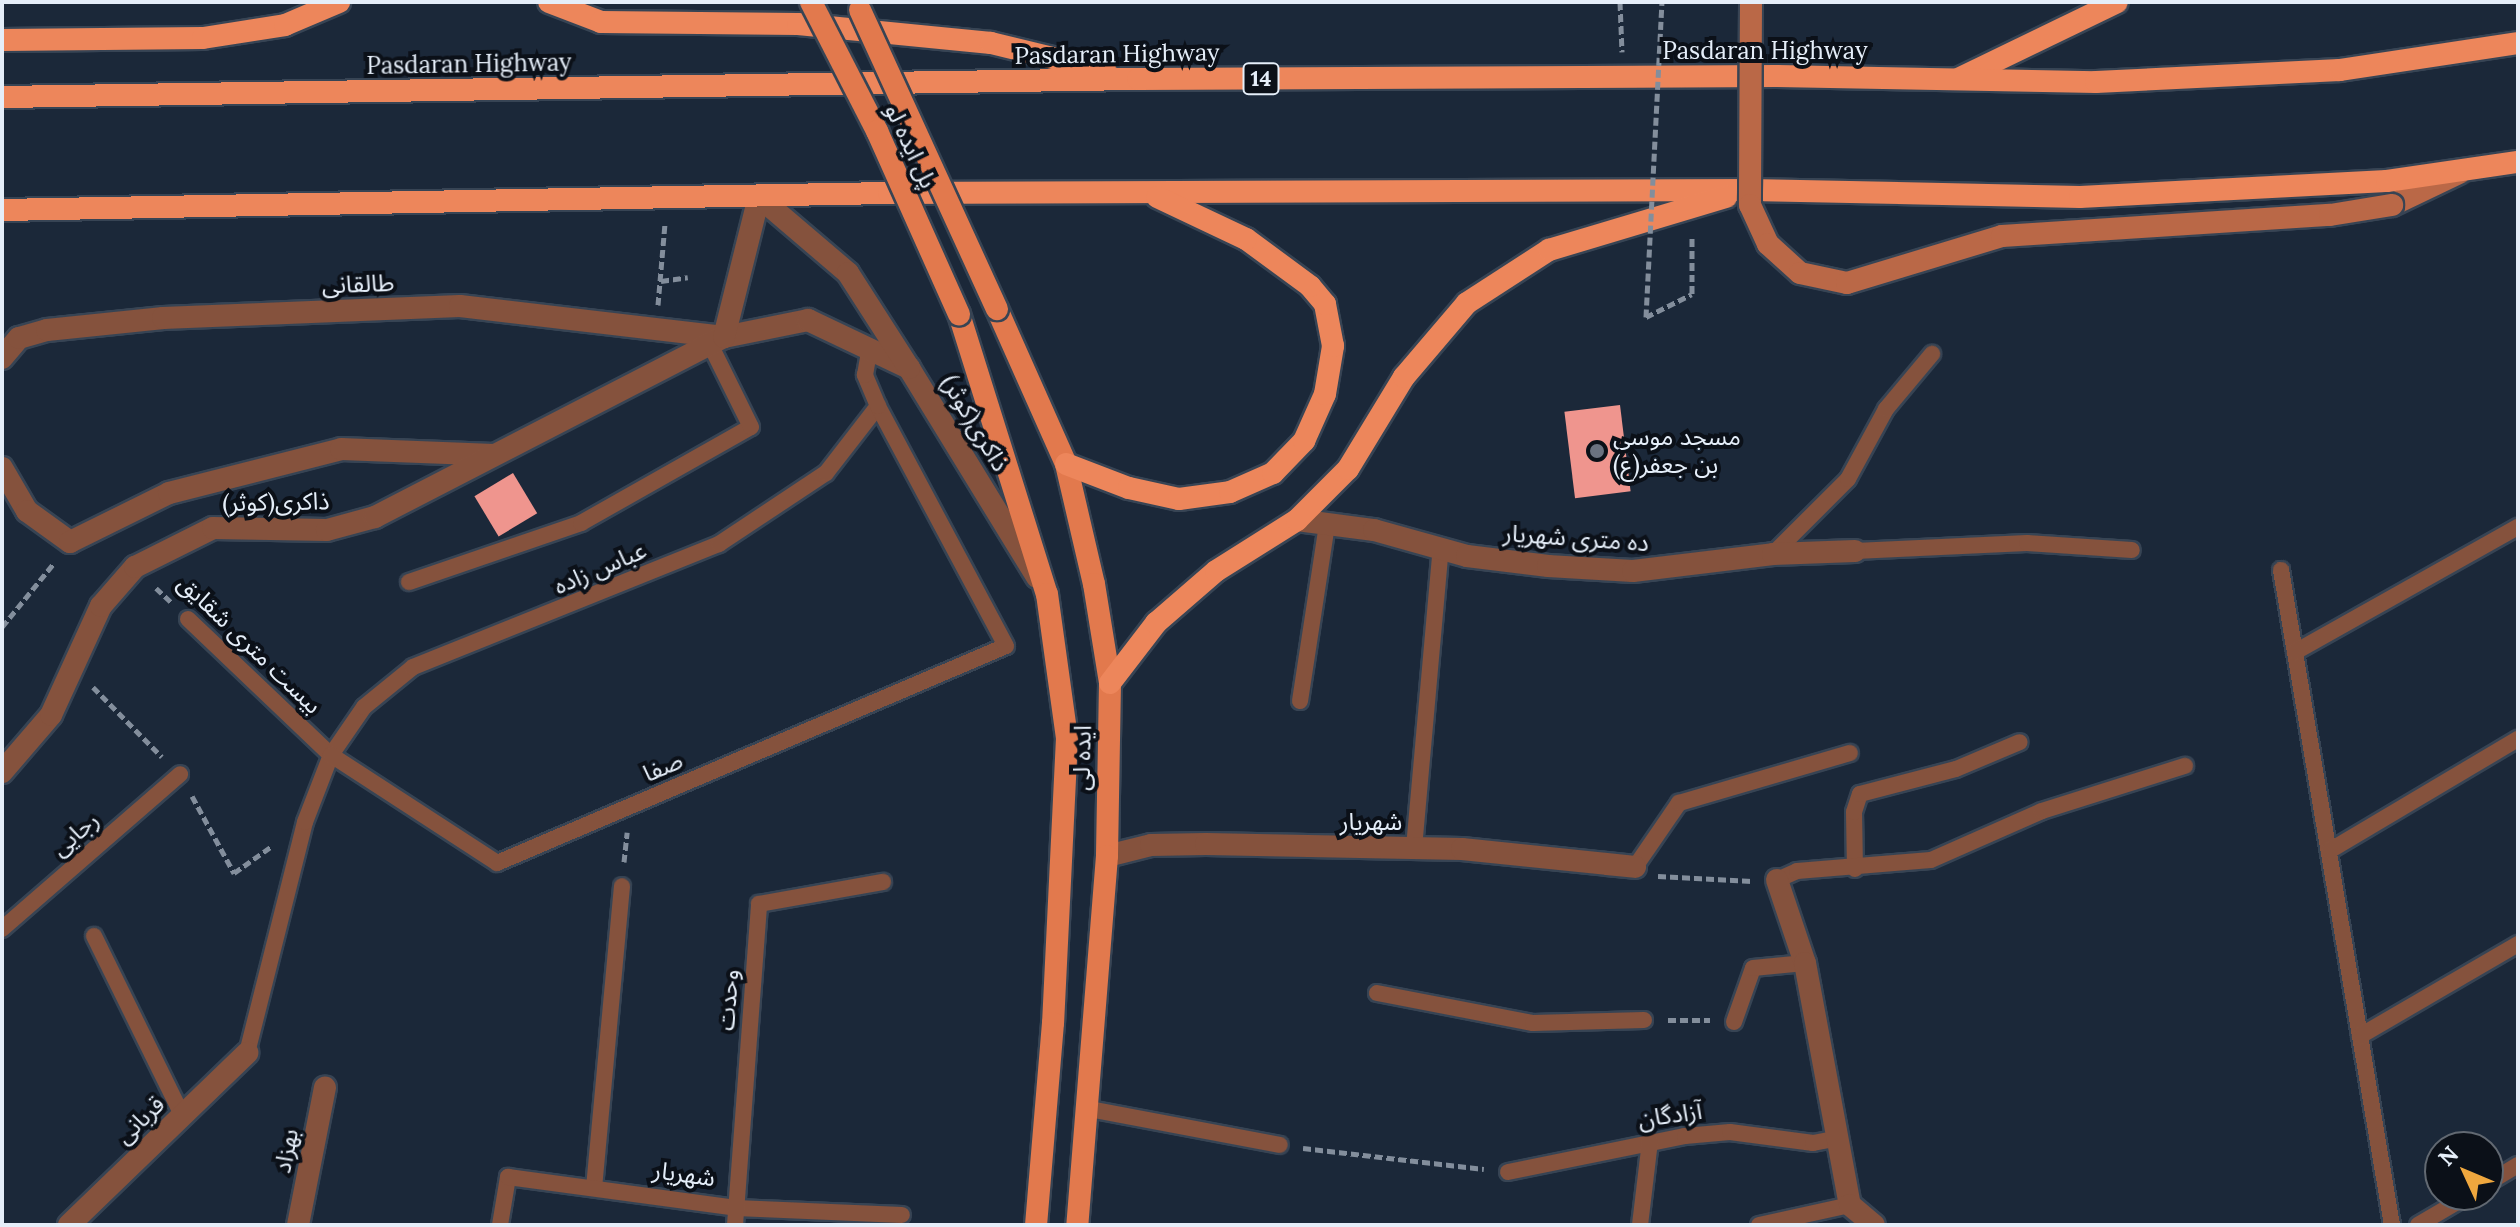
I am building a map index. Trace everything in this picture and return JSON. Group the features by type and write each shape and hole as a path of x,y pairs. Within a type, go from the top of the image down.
{"highway":[{"path":"2,40 203,38 285,25 339,2"},
{"path":"549,2 601,22 798,24 991,43 1138,79"},
{"path":"1956,79 2117,2"},
{"name":"Pasdaran Highway","path":"2,97 1138,79 1622,77 2096,82 2340,70 2518,43"},
{"path":"2,210 759,197 1751,190 2080,197 2387,181 2518,162"},
{"path":"1110,683 1166,614 1216,571 1297,520 1348,469 1404,377 1467,303 1549,250 1751,190"},
{"path":"1066,464 1129,488 1179,499 1230,492 1273,473 1304,441 1325,394 1333,346 1325,304 1310,286 1246,239 1153,195"}],"main road":[{"name":"پل ایده لو","path":"811,2 877,131 959,314"},
{"path":"1751,2 1750,205 1768,244 1800,273 1847,283 2002,236 2330,215 2392,205 2464,170"},
{"name":"پل ایده لو","path":"861,5 997,309"},
{"name":"ایده لی","path":"997,309 1066,464 1094,584 1110,683 1107,856 1090,1109 1077,1225"},
{"name":"ایده لی","path":"959,314 1047,594 1067,738 1053,1023 1036,1225"}],"street":[{"path":"717,340 759,197 848,273 909,368"},
{"name":"طالقانی","path":"2,358 19,338 47,330 194,317 460,306 654,329 717,340"},
{"name":"ذاکری(کوثر)","path":"2,772 51,715 101,606 135,567 213,528 327,530 375,517 717,340 808,320 909,368 1047,594"},
{"path":"2,468 27,511 70,542 169,493 341,449 494,455"},
{"name":"ده متری شهریار","path":"1297,520 1548,566 1633,571 1773,554 1855,551"},
{"name":"شهریار","path":"1107,856 1151,845 1414,848 1635,867"},
{"path":"1777,880 1805,963 1850,1205 1874,1225"},
{"name":"قربانی","path":"69,1225 247,1053"},
{"name":"بهزاد","path":"298,1225 325,1088"}],"lane":[{"path":"409,582 581,523 751,427 717,340"},
{"name":"صفا","path":"331,755 497,863 1006,646 878,406 865,375 870,348"},
{"path":"1773,554 1848,479 1886,409 1932,354"},
{"name":"عباس زاده","path":"331,755 364,707 413,667 719,544 826,473 878,406"},
{"path":"1300,701 1327,524"},
{"path":"2295,652 2518,527"},
{"path":"1855,551 2027,543 2132,550"},
{"path":"1414,848 1441,548"},
{"path":"2281,570 2392,1225"},
{"name":"بیست متری شقایق","path":"188,619 331,755"},
{"path":"2329,851 2518,739"},
{"path":"1855,869 1854,812 1860,794 1956,769 2020,742"},
{"path":"1635,867 1679,803 1850,753"},
{"path":"247,1053 305,822 331,755"},
{"path":"1777,880 1797,871 1855,869 1931,860 2042,811 2185,766"},
{"name":"رجایی","path":"2,929 180,774"},
{"name":"وحدت","path":"735,1225 759,904 883,882"},
{"path":"594,1188 622,886"},
{"path":"94,936 182,1115"},
{"path":"2360,1036 2518,944"},
{"path":"1734,1022 1753,968 1805,963"},
{"path":"1377,993 1533,1023 1644,1020"},
{"path":"1090,1109 1280,1145"},
{"name":"آزادگان","path":"1508,1172 1650,1141 1730,1132 1813,1143 1839,1138"},
{"path":"1640,1225 1650,1141"},
{"name":"شهریار","path":"500,1225 508,1177 736,1208 902,1215"},
{"path":"1759,1225 1850,1205"},
{"path":"2418,1225 2442,1211"}],"path":[{"path":"1620,2 1622,77"},
{"path":"1662,2 1646,317 1692,294 1692,207"},
{"path":"654,329 667,199"},
{"path":"661,281 688,277"},
{"path":"2,627 70,542"},
{"name":"بیست متری شقایق","path":"135,567 188,619"},
{"path":"622,886 629,808"},
{"path":"1635,867 1655,876 1777,880"},
{"path":"1644,1020 1734,1022"},
{"path":"1280,1145 1508,1172"}],"building":[{"name":"مسجد موسی بن جعفر(ع)","path":"1620,405 1631,491 1575,498 1564,412"},
{"path":"513,473 537,513 499,536 474,496"}],"place":[{"name":"مسجد موسی بن جعفر(ع)","path":"1597,451"}]}
